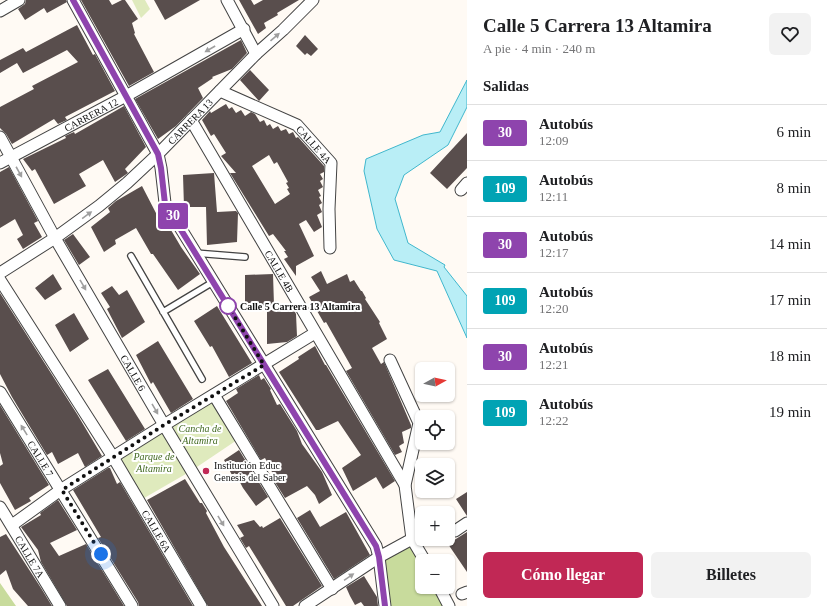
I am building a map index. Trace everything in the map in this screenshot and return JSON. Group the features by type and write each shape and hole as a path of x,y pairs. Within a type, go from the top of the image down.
{"street":[{"path":"0,11 19,0"},
{"path":"73,0 158,154 165,204 376,546 379,557 385,606"},
{"path":"227,0 244,29 256,54"},
{"name":"CARRERA 13","path":"0,273 56,238 99,206 158,154 256,54 313,0"},
{"name":"CARRERA 12","path":"0,163 126,96 244,29"},
{"name":"CALLE 4A","path":"220,91 297,125 331,163 329,209 330,248"},
{"name":"CALLE 4B","path":"191,120 405,485"},
{"name":"CALLE 6","path":"0,138 164,425 273,606"},
{"path":"0,280 113,457"},
{"path":"12,526 62,490 113,457 316,333"},
{"path":"390,360 419,423 405,485 412,539 421,554"},
{"name":"CALLE 7","path":"0,392 62,490 132,606"},
{"path":"214,395 332,589"},
{"name":"CALLE 6A","path":"113,457 201,606"},
{"name":"CALLE 7A","path":"0,507 60,606"},
{"path":"455,531 467,523"},
{"path":"305,606 379,557 412,539"},
{"path":"443,594 450,606"}],"lane":[{"path":"195,253 245,257"},
{"path":"131,256 202,378"},
{"path":"163,312 213,282"}],"green space":[{"path":"132,0 145,0 150,9 141,18"},
{"path":"214,395 240,438 191,471 139,501 113,457"},
{"path":"412,540 419,554 415,554 415,594 442,594 449,606 388,606 382,560"},
{"path":"0,583 16,606 0,606"}],"water":[{"path":"467,80 467,107 448,145 404,175 395,199 408,243 445,265 444,267 467,296 467,338 437,271 394,260 377,229 364,171 366,159 423,135 440,132"}],"building":[{"path":"26,0 66,0 67,2 47,13 44,8 25,20 18,9 25,4"},
{"path":"81,0 109,0 112,5 125,0 138,19 132,23 134,34 154,72 129,86"},
{"path":"154,0 200,0 165,20"},
{"path":"239,0 251,0 254,5 263,0 299,0 277,13 278,15 264,23 266,28 258,34"},
{"path":"77,25 115,91 65,117 67,120 58,124 54,119 12,144 0,128 0,107 34,89 32,86 78,62 67,50 23,73 17,63 0,73 0,60 23,48 26,52"},
{"path":"305,35 318,49 311,56 307,53 305,55 296,46"},
{"path":"241,40 247,53 232,69 212,77 213,78 198,88 203,98 176,126 158,139 135,99"},
{"path":"250,70 269,90 259,101 240,80"},
{"path":"226,104 229,109 232,107 236,113 241,110 245,116 251,112 255,114 260,122 264,120 267,126 270,124 273,129 278,126 281,131 286,129 289,134 293,132 296,138 298,137 324,166 324,172 320,174 323,179 320,181 323,187 318,190 321,196 319,197 322,203 319,205 322,212 317,215 322,227 314,232 306,220 299,224 314,256 296,266 296,276 284,259 288,257 284,251 286,251 273,234 269,236 230,173 236,173 221,156 226,153 214,134 211,136 202,120 210,111 211,113","holes":["269,155 274,164 277,162 288,182 286,183 290,194 275,204 252,166"]},
{"path":"124,106 146,147 125,169 128,173 115,182 103,160 79,174 86,186 54,204 35,169 32,171 23,159 66,138 65,136 74,132 75,134"},
{"path":"467,133 467,168 447,189 430,173"},
{"path":"9,167 38,221 34,223 42,237 23,249 17,239 23,235 15,219 0,228 0,172"},
{"path":"214,173 217,212 236,211 238,213 237,242 207,245 206,207 184,207 183,175"},
{"path":"142,186 157,215 161,213 181,247 200,274 178,290 153,254 151,254 136,228 115,240 116,244 104,252 91,227 110,212 108,208 116,201"},
{"path":"73,234 90,257 79,265 64,240"},
{"path":"321,271 327,284 347,274 350,282 354,280 380,322 379,323 387,339 372,348 381,364 384,362 411,425 411,428 402,432 404,443 399,446 402,452 395,455 346,371 352,368 326,322 324,323 309,297 320,291 311,277"},
{"path":"53,274 62,289 45,300 35,288"},
{"path":"273,274 274,305 245,306 245,275"},
{"path":"112,286 119,295 127,290 145,322 122,338 107,309 110,307 101,293"},
{"path":"0,293 102,456 85,467 78,453 58,464 52,452 47,455 0,374"},
{"path":"217,306 252,363 229,377 212,346 210,347 194,321"},
{"path":"267,310 294,310 296,314 297,336 287,342 267,344"},
{"path":"74,313 89,339 70,352 55,325"},
{"path":"158,341 193,399 171,413 153,382 151,384 136,355"},
{"path":"315,346 395,481 383,489 376,477 353,491 342,468 361,455 338,421 316,430 279,372"},
{"path":"108,369 145,429 126,441 88,380"},
{"path":"259,375 261,380 264,378 271,389 270,390 277,405 280,404 297,431 302,444 322,472 332,495 319,504 315,495 307,486 285,498 273,479 275,478 265,458 261,460 226,401 238,393 236,389"},
{"path":"0,405 49,485 29,498 31,501 15,510 0,483 0,466 3,464 0,453"},
{"path":"239,450 268,497 256,506 243,488 235,473 232,475 224,460"},
{"path":"110,468 117,484 120,482 193,606 139,606 138,602 98,538 101,537 73,490"},
{"path":"185,479 200,503 202,503 207,511 206,513 224,547 262,606 208,606 147,500"},
{"path":"467,492 467,516 456,499"},
{"path":"58,500 77,530 50,543 59,556 86,544 124,606 67,606 41,562 38,550 21,527 41,515 40,513"},
{"path":"310,510 320,527 346,512 370,555 334,579 297,518"},
{"path":"280,518 322,586 293,606 286,606 249,546 246,548 240,538 244,536 237,525 254,520 260,527 262,526 263,528"},
{"path":"467,532 467,572 449,546 455,546 455,540"},
{"path":"6,534 52,606 28,606 13,589 6,570 0,575 0,537"},
{"path":"364,576 377,597 378,606 364,606 361,602 355,605 350,596 346,587"}],"bus line":[{"name":"30","path":"73,0 158,154 165,204 376,546 379,557 385,606"}],"place":[{"name":"Calle 5 Carrera 13 Altamira","path":"228,306"},
{"name":"Institución Educ Genesis del Saber","path":"206,471"}],"route":[{"path":"101,554 62,490 164,425 264,365 228,306"}],"park label":[{"name":"Cancha de Altamira","path":"200,434"},
{"name":"Parque de Altamira","path":"154,462"}]}
